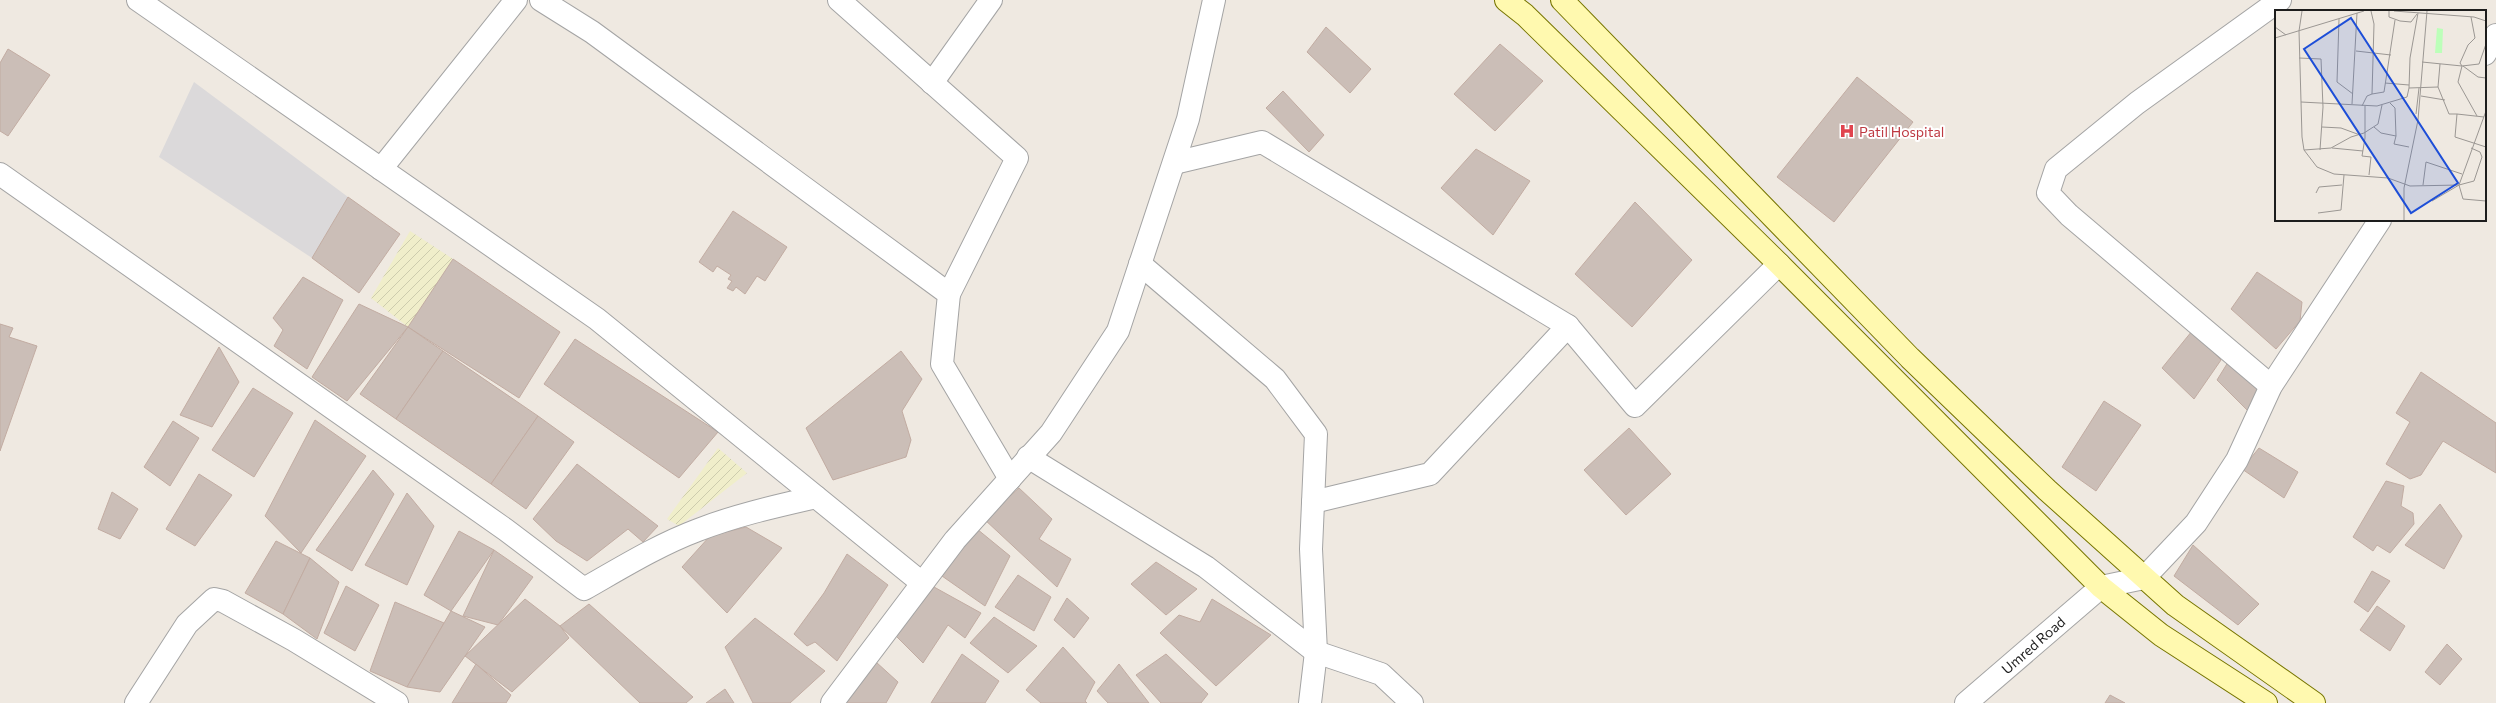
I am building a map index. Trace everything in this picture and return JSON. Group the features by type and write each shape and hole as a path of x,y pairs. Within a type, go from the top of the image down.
{"main road":[{"path":"1506,0 1525,15 1779,264 2101,587 2162,635 2266,703"},
{"path":"1562,0 1910,358 2047,490 2175,605 2314,703"}],"street":[{"path":"138,0 597,319 922,583"},
{"path":"381,169 516,0"},
{"path":"541,0 592,32 949,294"},
{"path":"839,0 1017,158 949,294 942,364 1010,479"},
{"path":"932,83 992,0"},
{"path":"832,703 955,540 1051,433 1118,331 1188,119 1214,0"},
{"path":"2271,386 2087,230 2048,193 2056,170 2068,159 2137,103 2280,0"},
{"path":"2486,52 2496,35"},
{"path":"1174,163 1262,142 1568,326 1635,406 1779,264"},
{"path":"0,174 506,530 584,589 656,549 698,530 758,511 816,497"},
{"path":"2101,587 2144,578 2196,523 2237,460 2271,386 2379,221"},
{"path":"1140,264 1275,379 1316,434 1311,550 1316,652 1310,702"},
{"path":"1313,502 1430,474 1568,326"},
{"path":"1028,457 1206,567 1316,652 1381,674 1412,703"},
{"name":"Umred Road","path":"1966,703 2101,587"},
{"path":"136,703 187,624 214,599 223,601 294,640 397,703"}],"shaded area":[{"path":"194,82 348,197 312,258 159,157"},
{"path":"410,231 453,259 408,327 371,298"},
{"path":"718,448 747,473 679,526 667,519"}],"building":[{"path":"1326,27 1371,69 1350,93 1307,52"},
{"path":"1500,44 1543,81 1495,131 1454,94"},
{"path":"8,49 50,75 8,136 0,131 0,63"},
{"path":"1857,77 1913,122 1834,222 1777,177"},
{"path":"1283,91 1324,135 1309,152 1266,108"},
{"path":"1476,149 1530,181 1493,235 1441,188"},
{"path":"348,197 400,234 359,293 312,258"},
{"path":"1635,202 1692,260 1632,327 1575,274"},
{"path":"733,211 787,247 765,281 757,276 745,294 736,287 733,291 727,288 732,281 728,279 731,275 717,266 713,272 699,262"},
{"path":"453,259 560,332 519,398 408,327"},
{"path":"2257,272 2302,302 2300,321 2276,349 2231,309"},
{"path":"303,277 343,300 307,369 274,346 283,330 273,318"},
{"path":"359,304 408,327 347,401 312,377"},
{"path":"0,324 13,328 9,337 37,346 0,451"},
{"path":"408,327 443,351 396,419 360,394"},
{"path":"2192,331 2221,360 2194,399 2162,368"},
{"path":"575,339 718,432 679,478 544,384"},
{"path":"219,347 239,382 212,427 180,415"},
{"path":"443,351 538,416 491,484 396,419"},
{"path":"901,351 922,379 902,411 911,440 906,457 833,480 806,428"},
{"path":"2230,359 2262,392 2249,412 2217,380"},
{"path":"2421,372 2496,423 2496,473 2443,441 2421,475 2410,479 2386,464 2410,422 2396,413"},
{"path":"253,388 293,413 254,477 212,450"},
{"path":"2104,401 2141,425 2096,491 2062,467"},
{"path":"538,416 574,442 526,509 491,484"},
{"path":"315,420 366,456 301,553 265,516"},
{"path":"173,421 199,438 170,486 144,467"},
{"path":"1629,428 1671,474 1626,515 1584,470"},
{"path":"2259,448 2298,472 2284,498 2242,469"},
{"path":"577,464 658,526 643,542 628,529 587,561 556,541 533,519"},
{"path":"373,470 394,494 352,571 316,550"},
{"path":"199,474 232,495 195,546 166,529"},
{"path":"2386,481 2404,486 2401,506 2413,513 2414,524 2390,553 2377,545 2373,551 2353,537"},
{"path":"1019,488 1052,519 1039,539 1071,559 1057,587 984,519"},
{"path":"112,492 138,509 120,539 98,529"},
{"path":"407,493 434,526 407,585 365,565"},
{"path":"2440,504 2462,536 2444,569 2405,545"},
{"path":"746,527 782,548 727,613 682,567 710,536"},
{"path":"977,529 1010,556 985,606 942,576"},
{"path":"459,531 494,550 451,611 424,595"},
{"path":"276,541 310,558 283,614 245,593"},
{"path":"2193,545 2259,604 2238,625 2174,576"},
{"path":"494,550 533,577 498,625 463,616"},
{"path":"847,554 888,585 837,661 815,642 807,646 794,634 824,593"},
{"path":"310,558 339,582 317,639 283,614"},
{"path":"1156,562 1197,589 1166,615 1131,584"},
{"path":"2372,571 2390,581 2368,612 2354,602"},
{"path":"1018,575 1051,597 1034,631 995,607"},
{"path":"346,586 379,605 355,651 324,633"},
{"path":"934,587 981,613 965,638 948,625 923,663 896,636"},
{"path":"1067,598 1089,618 1074,638 1054,620"},
{"path":"525,599 560,626 569,638 512,692 465,656"},
{"path":"1212,599 1271,635 1216,686 1160,633 1179,615 1200,622"},
{"path":"395,602 444,623 407,687 370,671"},
{"path":"589,604 693,697 686,703 640,703 560,626"},
{"path":"2377,606 2405,626 2390,651 2360,630"},
{"path":"451,611 485,627 440,692 407,687"},
{"path":"994,617 1037,646 1008,673 970,643"},
{"path":"755,618 825,671 790,703 753,703 725,647"},
{"path":"2447,644 2462,659 2440,685 2425,672"},
{"path":"1063,647 1095,682 1085,701 1087,703 1041,703 1026,690"},
{"path":"962,654 999,681 985,703 931,703"},
{"path":"1166,654 1208,694 1201,703 1161,703 1136,675"},
{"path":"876,662 898,682 886,703 844,703"},
{"path":"476,664 511,695 506,703 452,703"},
{"path":"1119,664 1149,703 1108,703 1097,691"},
{"path":"725,689 734,703 706,703"},
{"path":"2110,695 2125,703 2105,703"}],"place":[{"name":"Patil Hospital","path":"1847,131"}]}
